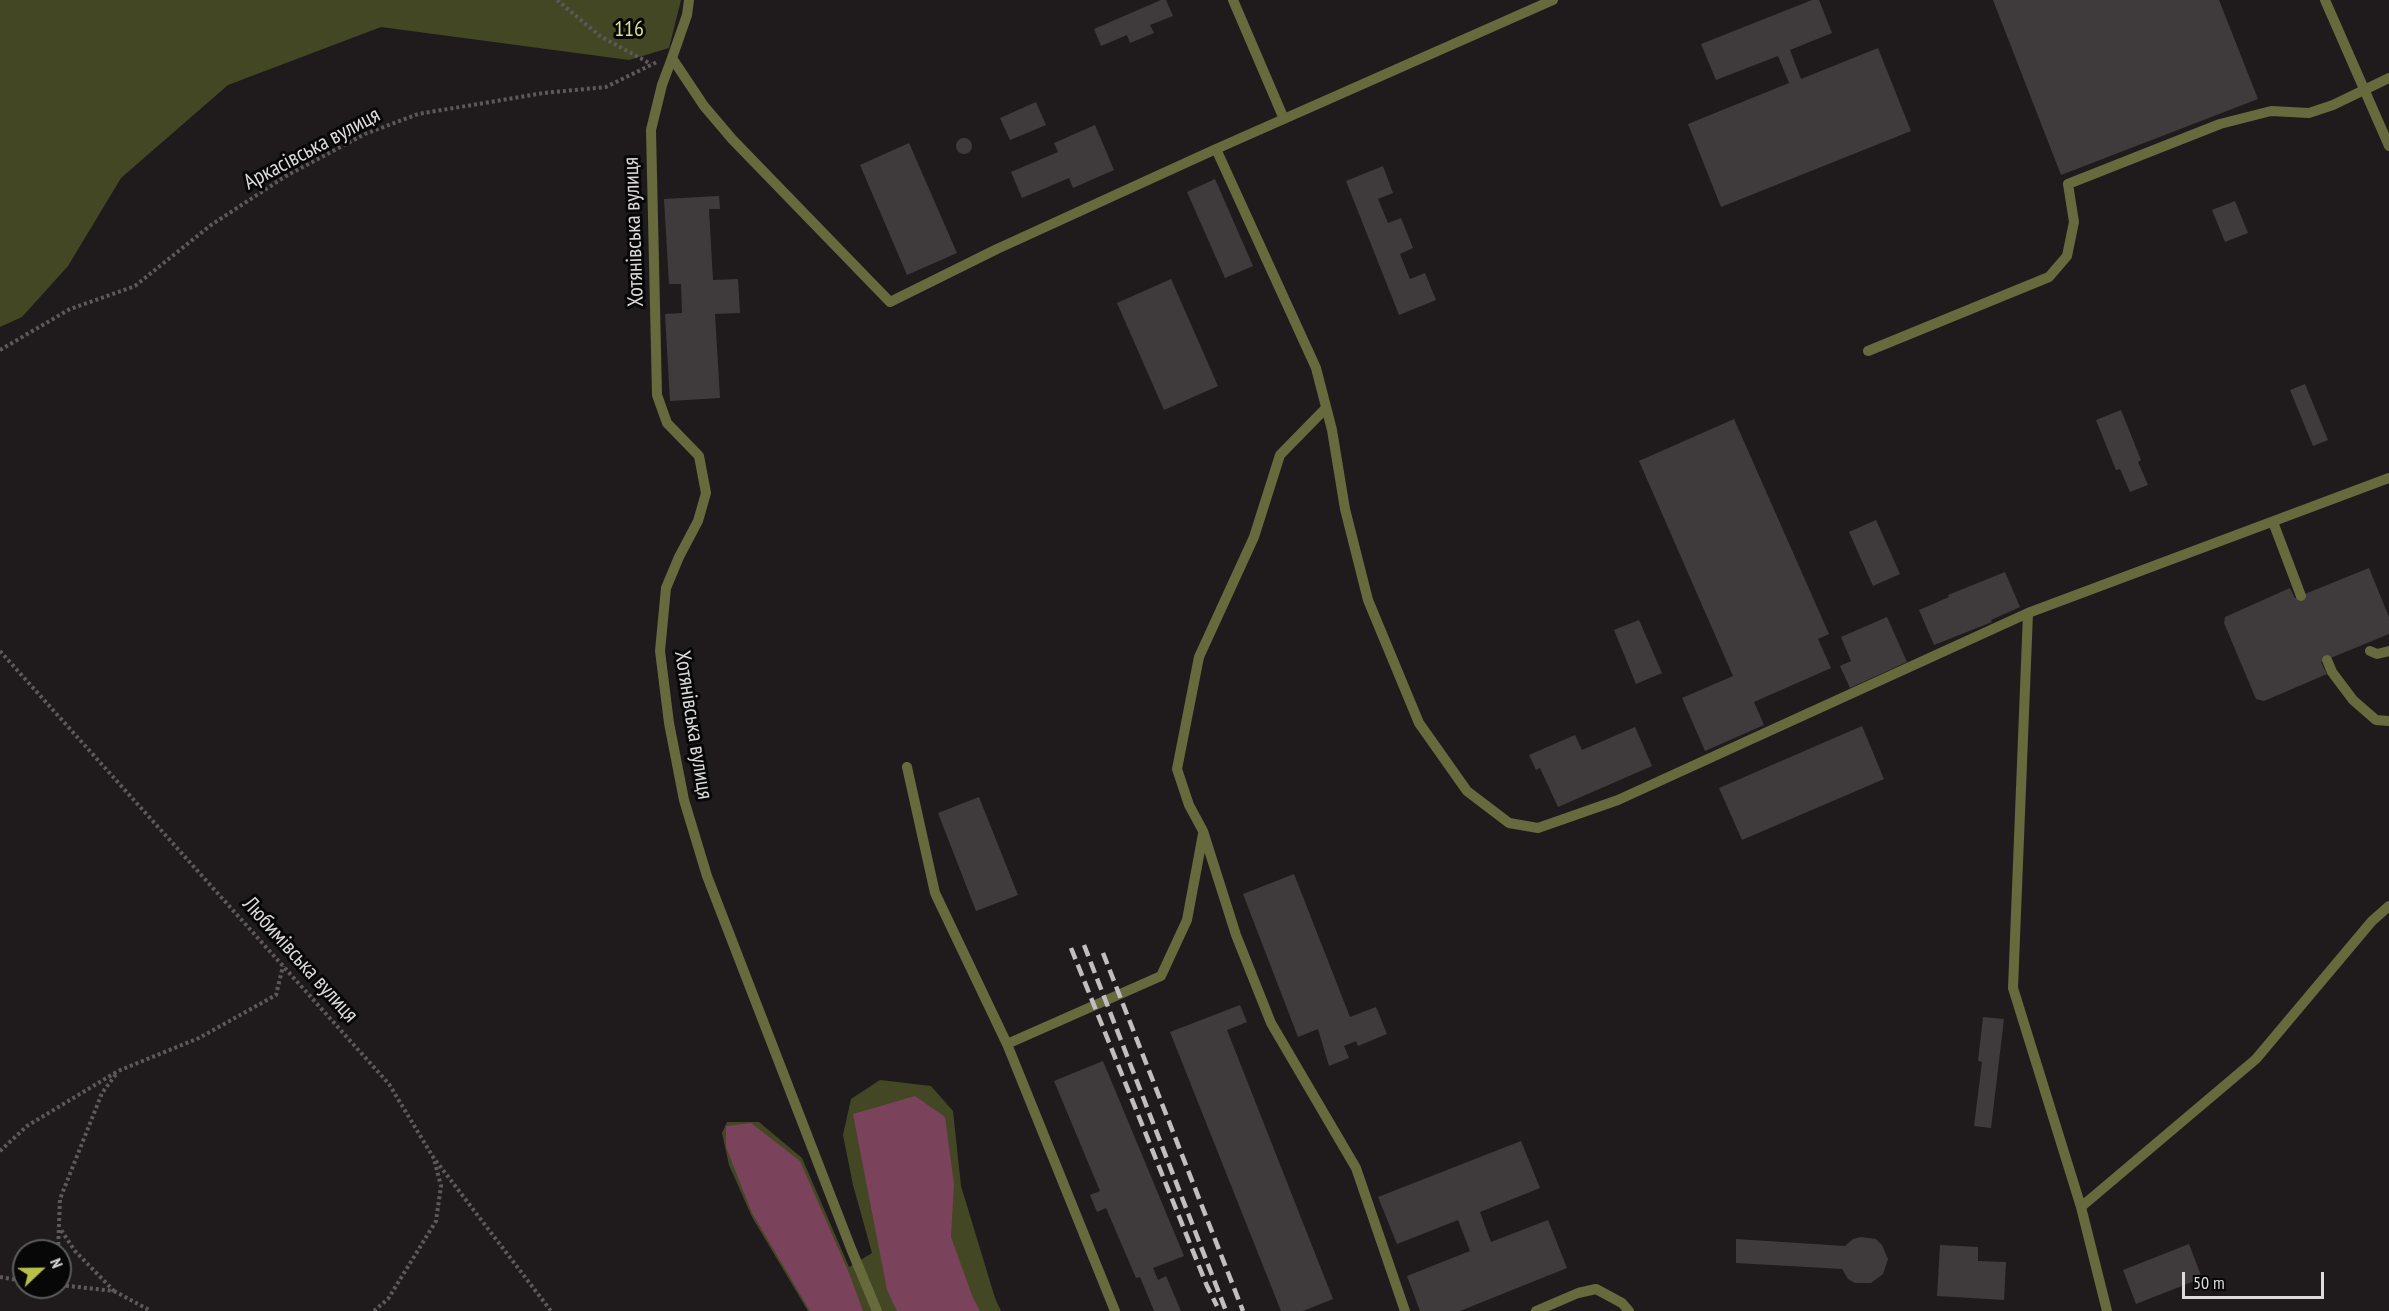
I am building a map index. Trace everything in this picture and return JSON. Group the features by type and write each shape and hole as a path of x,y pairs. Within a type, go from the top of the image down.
{"lane":[{"name":"Хотянівська вулиця","path":"689,0 687,15 662,85 651,130 657,395 667,423 699,456 706,494 698,521 666,588 660,651 669,723 684,800 707,876 877,1311"},
{"path":"1233,0 1284,119"},
{"path":"672,58 704,106 732,140 890,302 997,249 1216,149 1553,0"},
{"path":"2325,0 2389,147"},
{"path":"1868,351 2049,277 2067,256 2074,222 2068,184 2220,124 2271,111 2309,113 2333,105 2364,88 2389,78"},
{"path":"1216,149 1316,368 1332,430 1345,509 1368,600 1419,723 1467,791 1509,823 1538,828 1618,800 2028,613 2389,478"},
{"path":"1326,408 1280,455 1254,537 1199,657 1177,769 1189,805 1203,831 1236,935 1271,1023 1356,1168 1406,1311"},
{"path":"2273,522 2301,596"},
{"path":"2028,613 2013,988 2081,1207 2107,1311"},
{"path":"2370,651 2377,654 2389,651"},
{"path":"2327,660 2332,672 2353,700 2376,720 2389,721"},
{"path":"907,767 935,893 1007,1044 1115,1311"},
{"path":"1007,1044 1161,976 1187,920 1203,831"},
{"path":"2081,1207 2256,1059 2372,921 2389,906"},
{"path":"1536,1311 1578,1293 1596,1289 1622,1303 1629,1311"}],"path":[{"path":"557,0 600,36 652,64"},
{"name":"Аркасівська вулиця","path":"0,350 70,309 135,286 211,225 286,176 365,134 418,114 544,93 606,87 652,64 672,58"},
{"name":"Любимівська вулиця","path":"0,651 389,1084 433,1157 552,1311"},
{"path":"0,1151 27,1126 118,1071 199,1038 276,995 283,966"},
{"path":"60,1239 60,1199 102,1092 118,1071"},
{"path":"374,1311 388,1299 436,1221 441,1186 433,1157"},
{"path":"61,1230 75,1251 114,1291 151,1311"},
{"path":"72,1286 114,1291"}],"green space":[{"name":"116","path":"0,0 681,0 669,48 629,60 381,27 228,85 121,178 68,266 22,317 0,327"},
{"path":"880,1080 931,1086 953,1111 961,1186 1001,1311 808,1311 752,1217 729,1165 722,1133 727,1122 759,1122 802,1158 849,1267 872,1253 853,1185 843,1135 851,1099"}],"shaded area":[{"path":"915,1096 945,1117 954,1184 951,1237 980,1311 897,1311 887,1290 853,1114"},
{"path":"751,1123 800,1161 849,1273 863,1311 810,1311 752,1213 726,1147 726,1126"}],"building":[{"path":"1161,0 1166,0 1173,16 1150,25 1154,33 1130,43 1127,35 1101,46 1094,29"},
{"path":"1812,0 1819,0 1832,33 1790,50 1801,79 1878,48 1911,131 1721,207 1688,124 1789,83 1778,56 1716,80 1701,44"},
{"path":"1993,0 2219,0 2258,99 2061,175"},
{"path":"1036,102 1046,125 1010,140 1000,118"},
{"path":"1095,125 1114,170 1073,188 1069,178 1022,198 1011,172 1058,152 1054,143"},
{"path":"964,138 970,140 972,146 970,152 964,154 958,152 956,146 958,140"},
{"path":"909,143 957,253 907,275 860,165"},
{"path":"1383,166 1393,193 1378,199 1388,223 1401,218 1413,248 1400,254 1410,279 1425,273 1436,300 1399,315 1346,181"},
{"path":"1215,179 1253,266 1225,278 1187,192"},
{"path":"719,196 720,209 709,209 713,280 738,279 740,313 715,314 720,398 670,401 665,314 682,313 681,284 669,284 664,199"},
{"path":"2235,201 2248,233 2225,242 2212,210"},
{"path":"1171,279 1218,386 1164,410 1117,303"},
{"path":"2305,384 2328,440 2313,446 2290,390"},
{"path":"2121,410 2141,460 2138,462 2148,485 2130,492 2120,469 2116,470 2096,420"},
{"path":"1734,419 1829,634 1818,639 1831,668 1754,702 1764,725 1705,751 1682,698 1733,676 1639,461"},
{"path":"1876,520 1900,574 1873,586 1849,532"},
{"path":"2369,568 2389,617 2389,634 2321,662 2327,674 2264,701 2256,699 2224,623 2225,617 2290,588 2295,598"},
{"path":"2005,572 2020,607 1991,620 1992,622 1934,645 1919,610 1949,597 1948,595"},
{"path":"1887,617 1907,662 1850,688 1840,666 1851,661 1841,637"},
{"path":"1639,620 1662,673 1636,684 1614,630"},
{"path":"1862,726 1884,779 1742,840 1719,788"},
{"path":"1635,727 1652,766 1558,807 1540,768 1536,770 1529,755 1575,735 1582,750"},
{"path":"979,797 1018,895 976,911 938,813"},
{"path":"1294,874 1350,1017 1376,1007 1387,1034 1358,1046 1356,1041 1344,1046 1349,1058 1329,1066 1318,1029 1298,1037 1243,894"},
{"path":"1240,1005 1247,1022 1227,1030 1333,1299 1303,1311 1281,1311 1170,1032"},
{"path":"1983,1017 2004,1019 1991,1128 1974,1126 1982,1062 1978,1061"},
{"path":"1103,1061 1184,1256 1153,1268 1158,1280 1166,1276 1181,1311 1154,1311 1140,1277 1136,1278 1106,1208 1097,1212 1090,1195 1100,1191 1054,1081"},
{"path":"1521,1141 1540,1188 1480,1212 1491,1242 1548,1220 1567,1268 1460,1311 1420,1311 1407,1276 1470,1251 1458,1220 1397,1244 1378,1197"},
{"path":"1861,1237 1876,1239 1882,1245 1888,1259 1883,1274 1871,1283 1855,1283 1848,1279 1842,1269 1736,1263 1736,1239 1845,1246 1853,1239"},
{"path":"2189,1244 2202,1278 2136,1304 2123,1270"},
{"path":"1940,1245 1978,1247 1978,1261 2006,1262 2004,1300 1937,1296"}],"railway":[{"path":"1084,945 1226,1311"},
{"path":"1071,948 1217,1306"},
{"path":"1103,953 1243,1311"}]}
